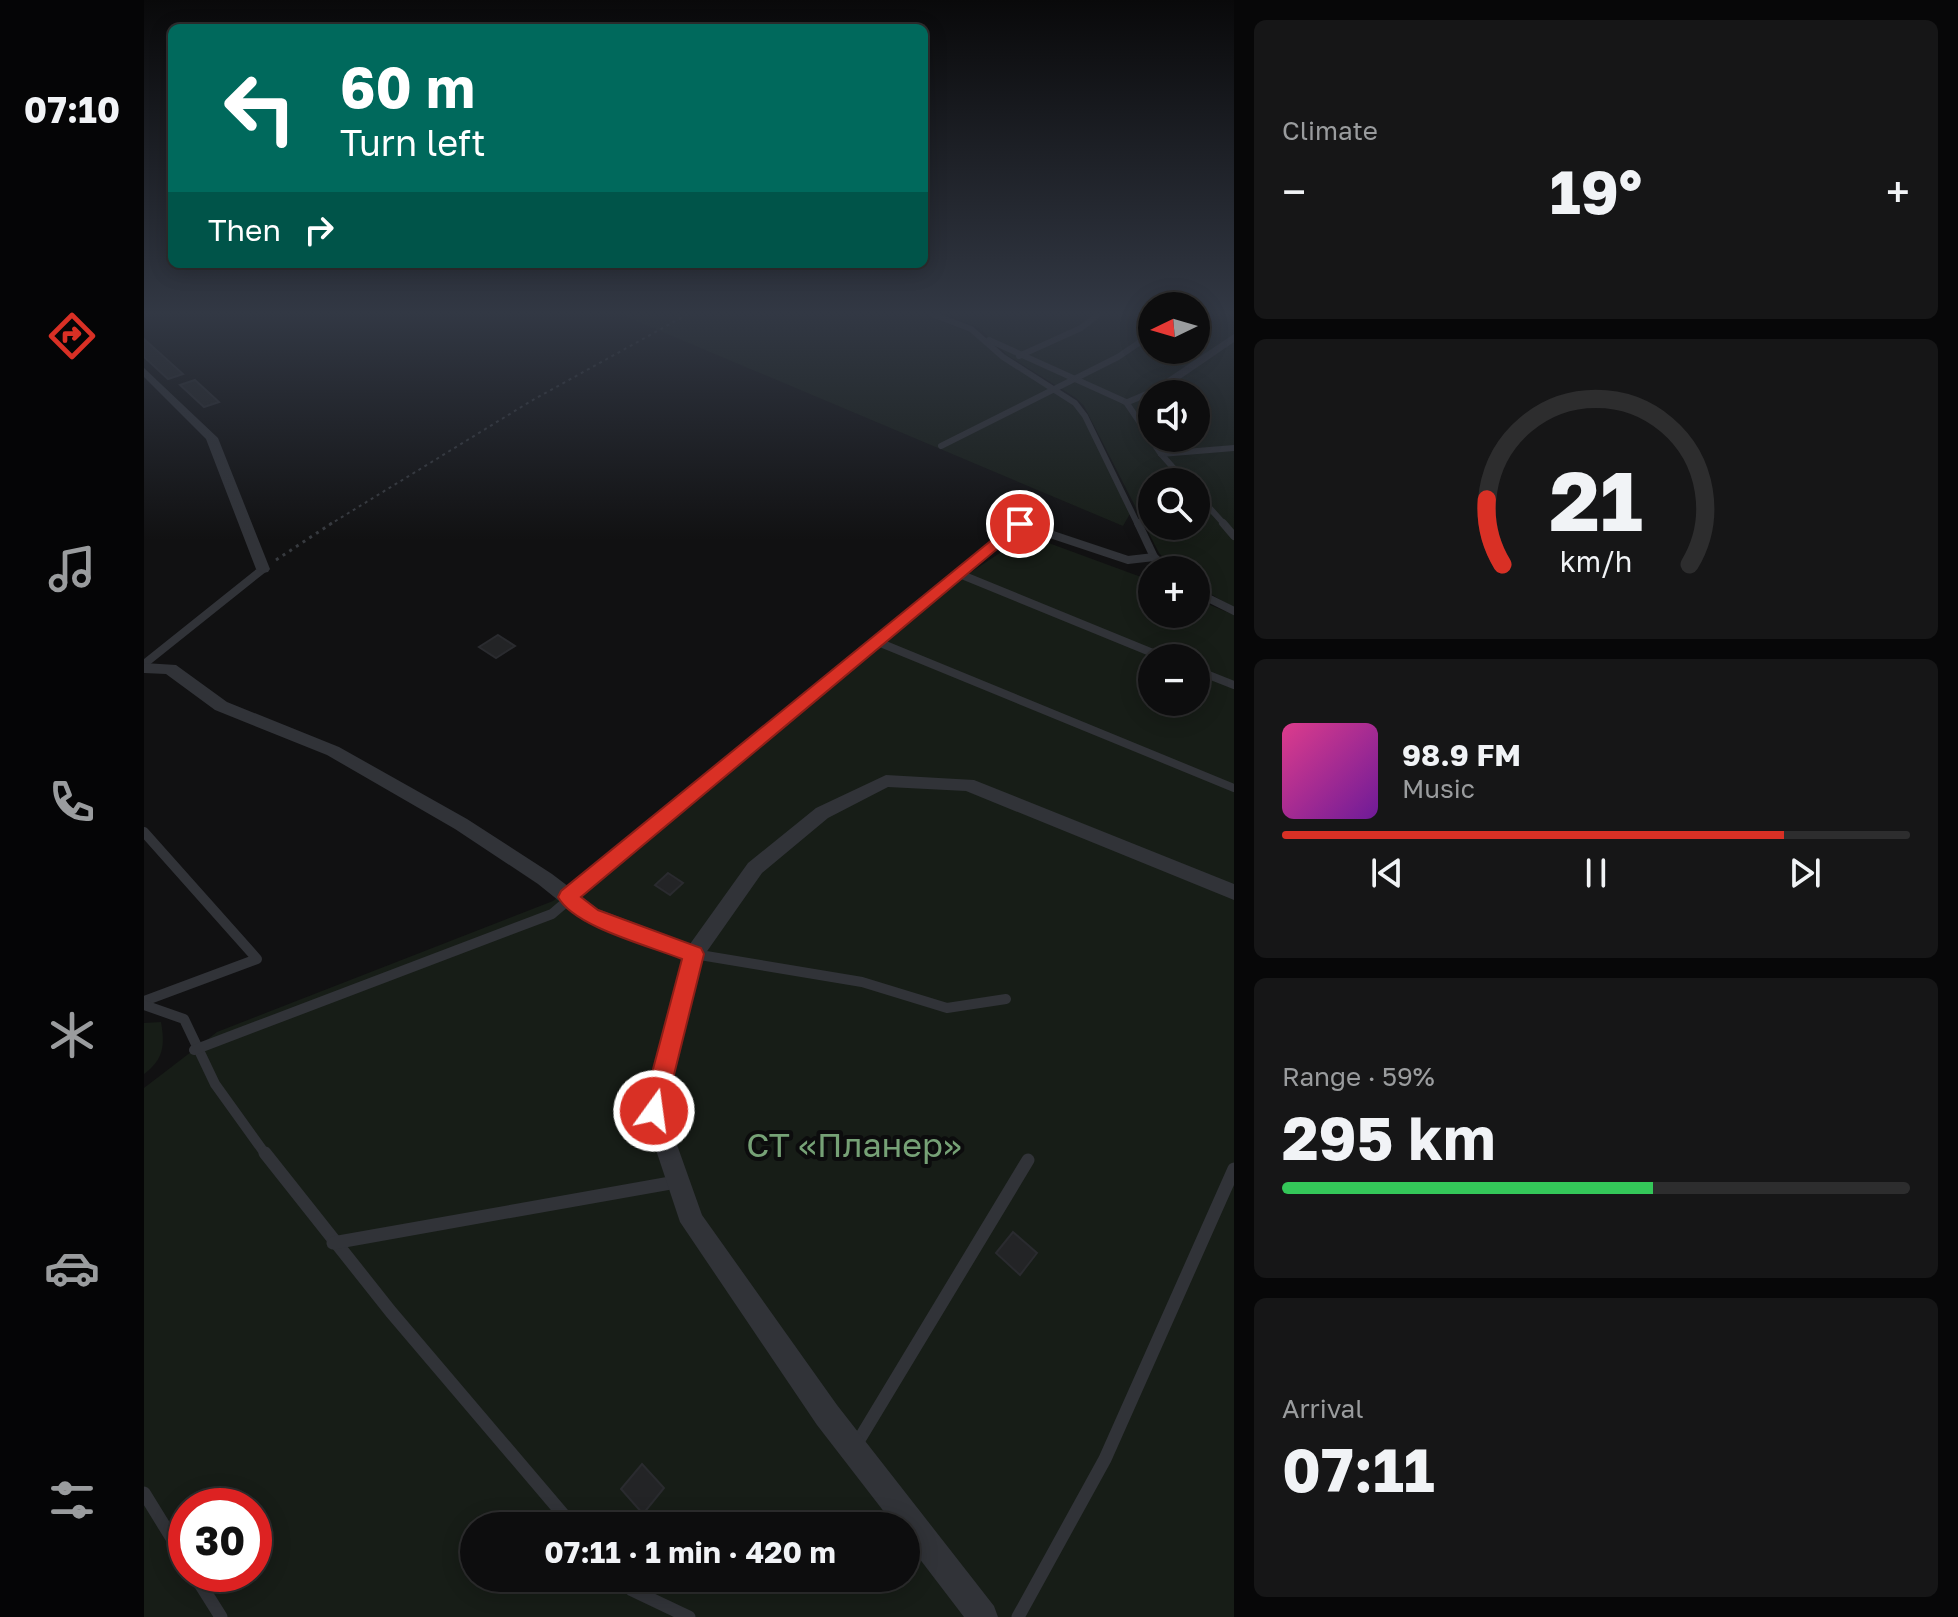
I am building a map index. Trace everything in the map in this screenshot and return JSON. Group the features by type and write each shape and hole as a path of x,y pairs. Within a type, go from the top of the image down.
{"street":[{"path":"163,389 212,438 263,569"},
{"path":"1126,402 1158,389"},
{"path":"144,666 170,669 221,706 333,751 461,824 591,915 694,954"},
{"path":"983,1617 854,1449 692,1222 654,1111 694,954 755,868 822,813 886,781 968,785 1234,892"}],"lane":[{"path":"941,446 1050,389"},
{"path":"1055,389 1075,403 1085,416 1154,556"},
{"path":"1098,389 1126,402 1174,468"},
{"path":"1161,454 1234,448"},
{"path":"1210,509 1234,536"},
{"path":"194,1050 552,914 568,897 1020,524 1128,560 1138,559"},
{"path":"144,666 263,569"},
{"path":"957,573 1138,647"},
{"path":"1210,599 1234,611"},
{"path":"878,642 1234,788"},
{"path":"1210,676 1234,685"},
{"path":"144,832 257,959 144,1003"},
{"path":"694,954 862,982 947,1008 1006,999"},
{"path":"144,1003 184,1019 194,1050 212,1084 333,1243 561,1512"},
{"path":"854,1449 1028,1160"},
{"path":"1018,1617 1105,1459 1234,1169"},
{"path":"333,1243 679,1182"},
{"path":"144,1493 168,1532"},
{"path":"205,1592 221,1617"},
{"path":"642,1592 675,1604 689,1617"}],"path":[{"path":"263,569 414,471 551,389"}],"green space":[{"path":"799,389 1053,389 1078,407 1131,512 1123,526"},
{"path":"1062,389 1138,389 1138,452 1210,452 1210,389 1234,389 1234,608 1210,593 1210,556 1162,556 1152,540 1210,540 1210,468 1138,468 1138,512 1084,406"},
{"name":"СТ «Планер»","path":"1027,535 1138,576 1138,628 1210,628 1210,605 1234,615 1234,1617 144,1617 144,1088 217,1032 553,901 865,642"},
{"path":"161,1022 162,1051 156,1063 144,1074 144,1023"}],"building":[{"path":"185,389 205,389 219,402 204,407"},
{"path":"498,635 515,646 496,658 479,647"},
{"path":"668,873 683,883 670,895 655,885"},
{"path":"1013,1232 1037,1253 1020,1275 996,1253"},
{"path":"642,1464 664,1488 645,1512 621,1489"}],"route":[{"path":"654,1111 694,954 591,915 568,897 864,656 972,560 1020,524"}]}
